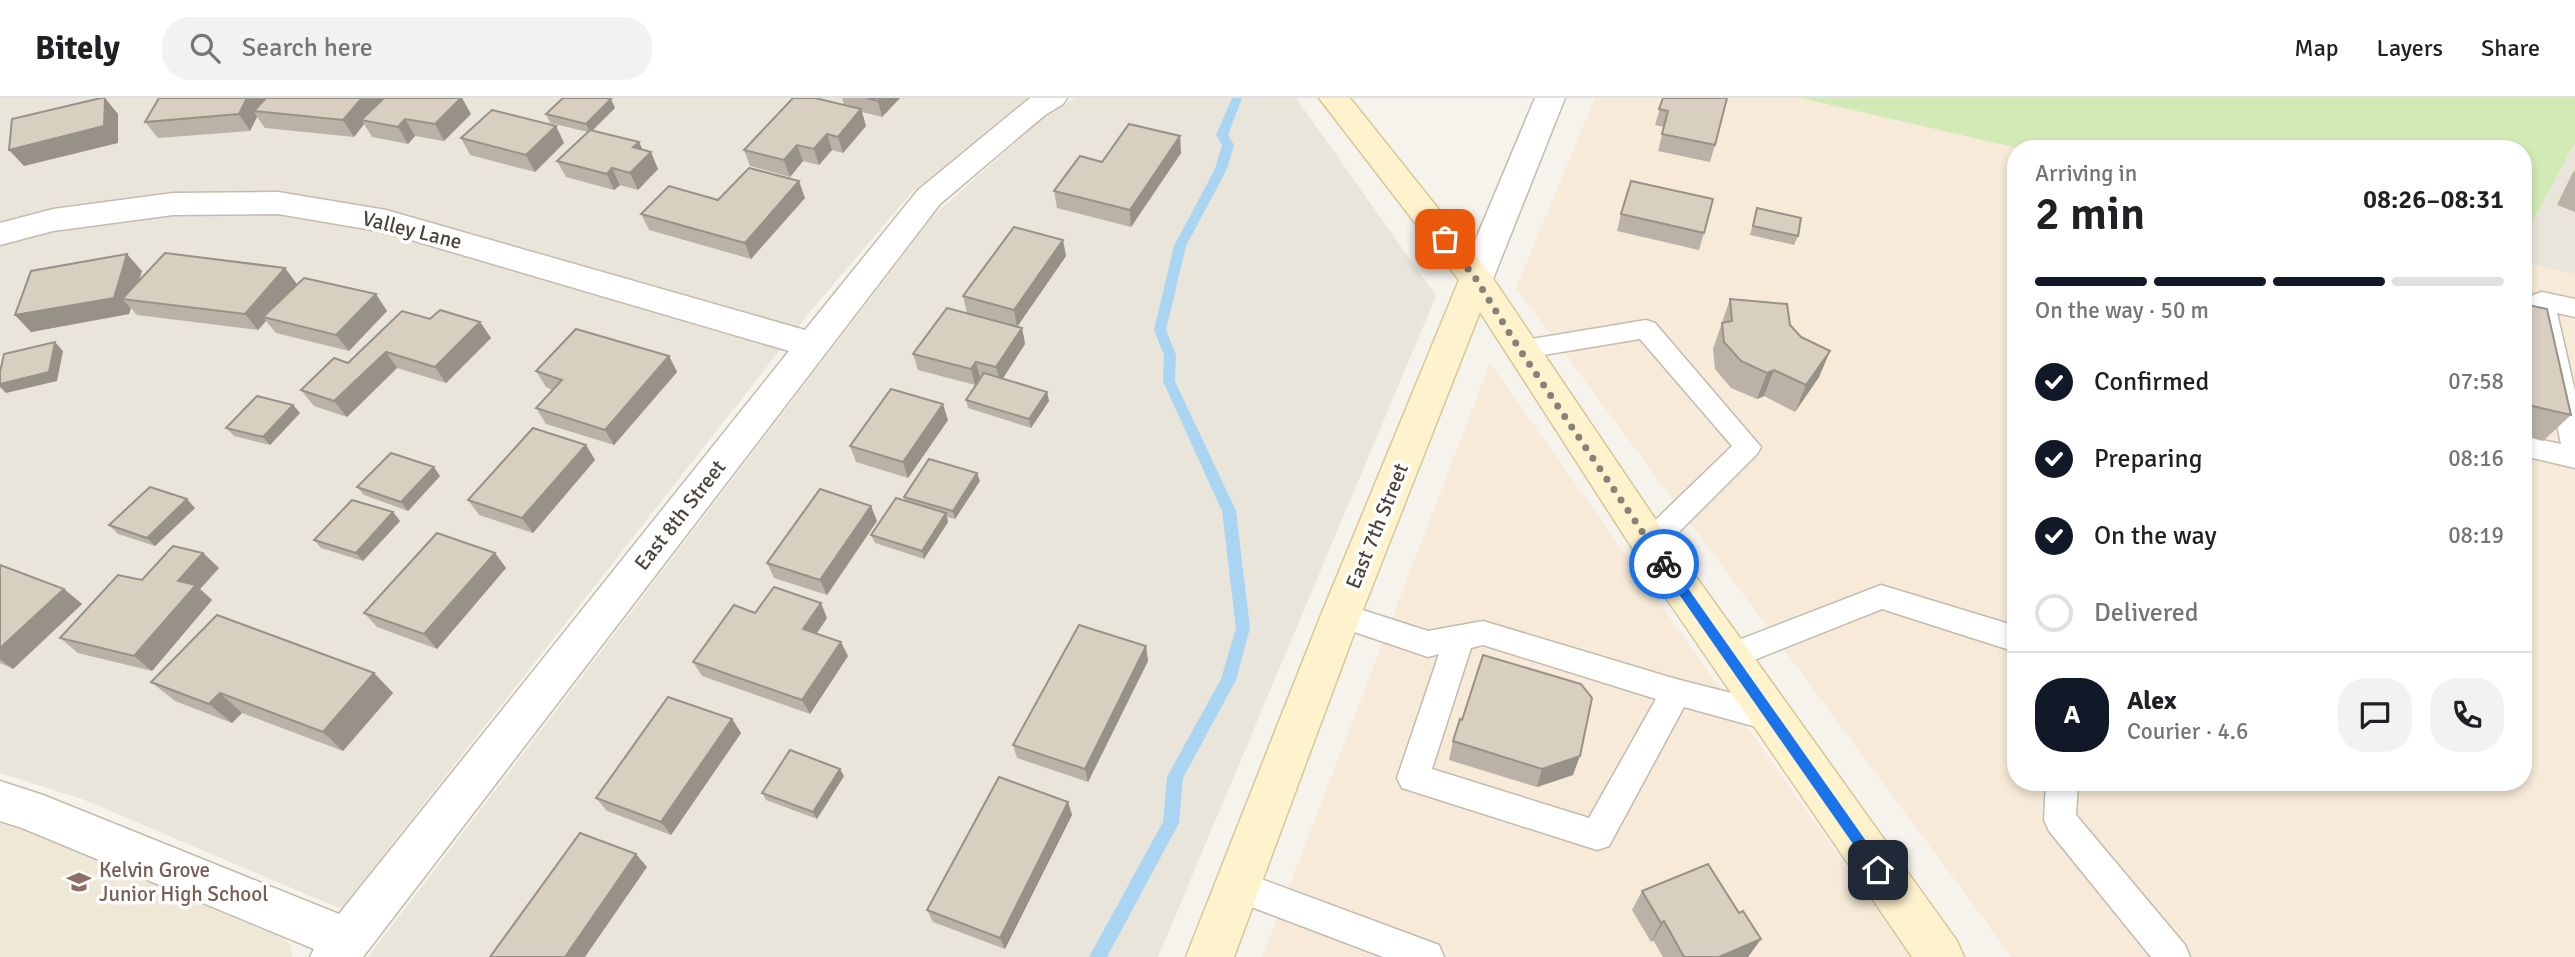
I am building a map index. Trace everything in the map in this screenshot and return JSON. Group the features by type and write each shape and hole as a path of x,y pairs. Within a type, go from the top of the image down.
{"main road":[{"path":"1334,98 1476,279 1520,350 1650,543 1940,957"},
{"name":"East 7th Street","path":"1210,957 1476,279"}],"street":[{"name":"East 8th Street","path":"340,949 929,197 1034,108 1052,98"},
{"name":"East 7th Street","path":"1476,279 1550,98"},
{"name":"Valley Lane","path":"0,234 53,220 173,204 278,203 386,220 813,345"},
{"path":"0,801 27,808 340,949"}],"lane":[{"path":"2575,308 2542,301 2567,380 2575,449"},
{"path":"1520,350 1646,329 1748,447 1650,543"},
{"path":"2532,448 2575,458"},
{"path":"1729,657 1881,597 2007,636"},
{"path":"1342,615 1429,644 1483,633 1771,717"},
{"path":"1460,638 1413,778 1597,835 1676,691"},
{"path":"2062,791 2060,820 2173,957"},
{"path":"1237,886 1427,957"}],"shaded area":[{"path":"0,98 1029,98 912,192 810,312 341,909 82,799 0,773"},
{"path":"1075,98 1296,98 1436,296 1158,957 368,957 934,215 1044,117"},
{"path":"1595,98 1800,98 2007,146 2007,791 2532,791 2532,265 2575,274 2575,957 2012,957 1516,288"},
{"path":"2575,143 2575,274 2532,265 2532,222"},
{"path":"1490,363 1910,957 1262,957"},
{"name":"Kelvin Grove Junior High School","path":"0,816 283,936 291,947 292,957 0,957"}],"green space":[{"path":"1800,98 2575,98 2575,143 2532,222 2532,140 2007,140 2007,146"}],"building":[{"path":"105,98 104,126 9,150 12,119"},
{"path":"159,98 247,98 239,114 145,122"},
{"path":"266,98 362,98 343,120 254,111"},
{"path":"384,98 461,98 435,124 405,119 398,127 361,120"},
{"path":"563,98 611,99 586,124 546,114"},
{"path":"793,98 815,98 861,109 838,137 827,134 814,149 797,145 784,160 744,150"},
{"path":"1663,98 1727,98 1715,145 1662,134 1668,111 1659,109"},
{"path":"492,110 556,126 526,155 461,138"},
{"path":"1129,124 1180,136 1130,210 1054,191 1080,156 1102,162"},
{"path":"590,130 639,142 633,147 651,152 630,173 612,168 607,174 557,161"},
{"path":"749,168 799,181 745,243 641,214 669,186 718,200"},
{"path":"1631,181 1713,199 1704,233 1621,214"},
{"path":"1757,208 1801,218 1798,236 1753,226"},
{"path":"1014,227 1063,240 1014,310 963,296"},
{"path":"165,253 285,268 245,314 122,299"},
{"path":"127,254 114,298 15,315 31,271"},
{"path":"304,278 376,294 336,335 263,317"},
{"path":"1730,299 1787,304 1790,325 1801,337 1830,351 1806,385 1774,370 1767,373 1741,361 1724,342 1722,323 1732,321"},
{"path":"2532,306 2547,309 2571,415 2532,406"},
{"path":"947,308 1022,328 996,367 976,362 971,369 913,354"},
{"path":"440,310 480,322 435,367 386,352 334,401 301,390 334,358 348,363 402,311 430,319"},
{"path":"576,329 669,356 605,430 536,408 562,380 536,371"},
{"path":"55,342 49,372 0,384 4,354"},
{"path":"984,373 1047,392 1029,419 966,400"},
{"path":"891,389 943,404 903,462 850,446"},
{"path":"257,396 293,405 263,437 226,428"},
{"path":"533,428 586,445 522,518 468,500"},
{"path":"391,453 434,467 401,502 357,487"},
{"path":"929,459 977,473 953,511 904,497"},
{"path":"150,487 187,499 147,538 109,525"},
{"path":"820,489 871,506 820,580 767,563"},
{"path":"896,498 946,513 922,551 871,535"},
{"path":"352,500 393,512 356,553 314,540"},
{"path":"437,533 495,553 424,634 364,613"},
{"path":"173,546 203,553 178,581 196,585 134,656 60,638 118,575 142,580"},
{"path":"0,565 64,589 0,648"},
{"path":"774,587 821,603 803,629 841,642 802,700 693,662 734,605 755,613"},
{"path":"217,615 374,673 323,732 220,693 209,704 151,682"},
{"path":"1079,625 1146,646 1085,769 1013,745"},
{"path":"1483,655 1581,684 1592,698 1580,756 1542,769 1453,741"},
{"path":"668,697 732,719 661,822 596,798"},
{"path":"790,750 840,769 813,812 762,793"},
{"path":"999,777 1068,802 1000,938 927,910"},
{"path":"580,833 636,854 565,957 490,957"},
{"path":"1708,864 1739,913 1743,911 1761,939 1719,957 1684,957 1664,921 1661,923 1642,891"}],"waterway":[{"path":"1098,957 1171,823 1175,777 1228,680 1243,628 1229,511 1169,381 1170,355 1160,330 1180,246 1221,169 1228,145 1222,135 1237,98"}],"way so far":[{"path":"1445,239 1476,279 1520,350 1664,564"}],"place":[{"name":"Kelvin Grove Junior High School","path":"79,882"}],"route":[{"path":"1664,564 1878,870"}]}
